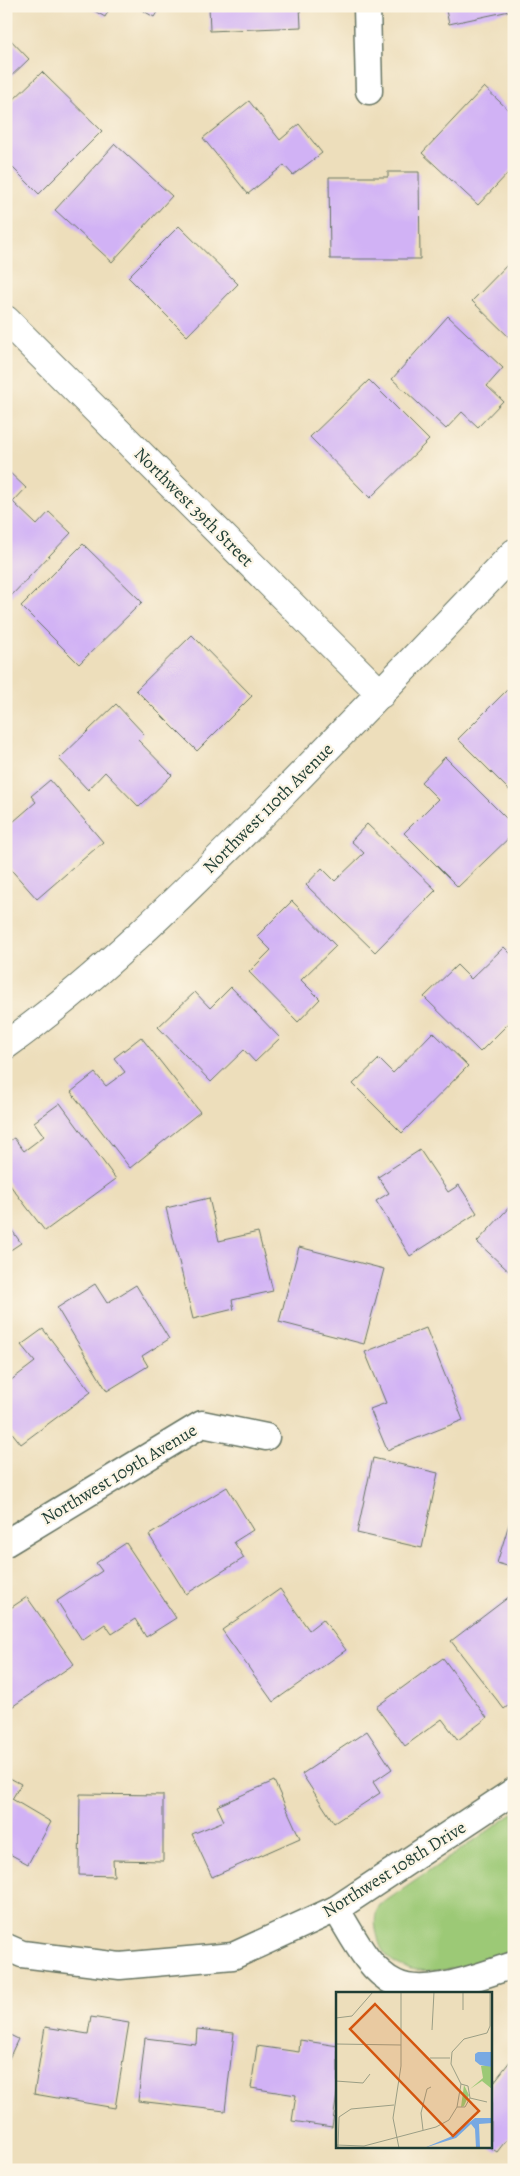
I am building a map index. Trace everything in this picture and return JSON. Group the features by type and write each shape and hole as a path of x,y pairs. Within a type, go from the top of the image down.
{"street":[{"path":"367,6 369,91"},
{"name":"Northwest 39th Street","path":"6,320 381,694"},
{"name":"Northwest 110th Avenue","path":"6,1045 34,1025 165,913 381,694 514,553"},
{"name":"Northwest 109th Avenue","path":"6,1543 202,1424 266,1437"},
{"name":"Northwest 108th Drive","path":"6,1947 22,1954 120,1966 232,1956 336,1909 514,1791"},
{"path":"336,1909 362,1952 381,1973 396,1984 416,1988 456,1983 514,1964"}],"green space":[{"path":"514,1813 514,1949 499,1956 459,1968 438,1970 417,1970 399,1965 386,1955 378,1938 375,1925 376,1913 380,1905"}],"building":[{"path":"86,6 111,6 105,17"},
{"path":"135,6 161,6 154,17"},
{"path":"209,6 300,6 301,27 210,31"},
{"path":"445,6 514,6 514,10 449,24"},
{"path":"6,35 29,59 6,81"},
{"path":"42,72 102,131 39,194 6,161 6,107"},
{"path":"484,87 514,115 514,172 511,170 478,205 422,153"},
{"path":"249,101 280,140 299,124 322,153 293,175 284,165 248,194 203,138"},
{"path":"115,144 172,196 112,262 55,210"},
{"path":"388,172 419,172 420,259 330,259 329,177 388,177"},
{"path":"179,226 238,284 187,336 128,277"},
{"path":"514,258 514,342 472,301"},
{"path":"448,316 503,368 487,386 503,401 478,427 462,412 446,429 392,379"},
{"path":"369,380 429,440 370,498 310,437"},
{"path":"6,469 26,488 13,502 37,525 49,512 71,533 10,597 6,593"},
{"path":"83,544 142,602 79,664 21,606"},
{"path":"192,635 252,696 197,751 136,690"},
{"path":"514,683 514,795 458,739"},
{"path":"116,704 144,734 138,740 172,775 139,807 105,772 88,790 59,759"},
{"path":"445,757 514,826 514,833 458,887 404,833 438,799 421,782"},
{"path":"50,780 103,842 37,899 6,864 6,828 36,802 31,796"},
{"path":"367,824 436,890 375,952 306,885 322,868 335,881 364,853 351,841"},
{"path":"292,901 336,946 301,980 320,999 298,1022 249,972 271,950 257,936"},
{"path":"504,947 514,957 514,1018 480,1052 424,997 457,965 471,979"},
{"path":"231,987 280,1038 255,1062 244,1050 211,1082 158,1027 195,992 210,1008"},
{"path":"433,1032 468,1066 402,1133 353,1084 379,1059 393,1073"},
{"path":"141,1037 200,1112 130,1168 71,1092 95,1073 106,1086 125,1072 114,1058"},
{"path":"60,1103 116,1179 45,1231 6,1180 6,1143 14,1138 24,1151 44,1136 34,1122"},
{"path":"420,1150 448,1192 459,1185 477,1213 410,1256 376,1201 389,1193 378,1177"},
{"path":"209,1198 219,1241 258,1232 273,1291 232,1300 234,1309 193,1319 166,1208"},
{"path":"514,1202 514,1276 477,1242"},
{"path":"6,1222 21,1243 6,1253"},
{"path":"299,1247 384,1269 364,1344 279,1322"},
{"path":"95,1284 107,1303 136,1285 169,1339 142,1356 148,1366 107,1391 57,1308"},
{"path":"426,1328 463,1420 387,1450 370,1409 386,1403 365,1352"},
{"path":"43,1329 91,1392 21,1444 6,1425 6,1384 35,1362 21,1345"},
{"path":"373,1458 438,1473 422,1548 357,1533"},
{"path":"227,1487 253,1530 234,1542 244,1558 186,1594 149,1535"},
{"path":"514,1511 514,1568 497,1563"},
{"path":"126,1543 176,1618 146,1637 135,1619 112,1634 105,1624 82,1640 57,1601 102,1571 96,1563"},
{"path":"280,1589 309,1630 323,1619 346,1650 273,1702 222,1630"},
{"path":"514,1593 514,1701 504,1709 451,1641"},
{"path":"27,1597 74,1664 6,1711 6,1611"},
{"path":"443,1658 487,1718 458,1740 442,1719 405,1746 376,1707"},
{"path":"367,1731 392,1769 373,1782 380,1793 334,1823 302,1774"},
{"path":"6,1776 21,1784 12,1799 51,1822 28,1864 6,1852"},
{"path":"274,1781 300,1838 212,1877 192,1834 224,1821 217,1806"},
{"path":"80,1794 163,1795 163,1861 113,1860 114,1876 79,1875"},
{"path":"91,2017 129,2023 115,2108 34,2094 45,2027 88,2034"},
{"path":"197,2029 234,2033 225,2111 138,2101 145,2038 196,2044"},
{"path":"6,2033 18,2039 6,2065"},
{"path":"300,2040 336,2046 336,2101 332,2127 292,2121 296,2095 251,2088 257,2046 299,2052"},
{"path":"514,2056 514,2130 497,2152 491,2148 492,2085"}]}
